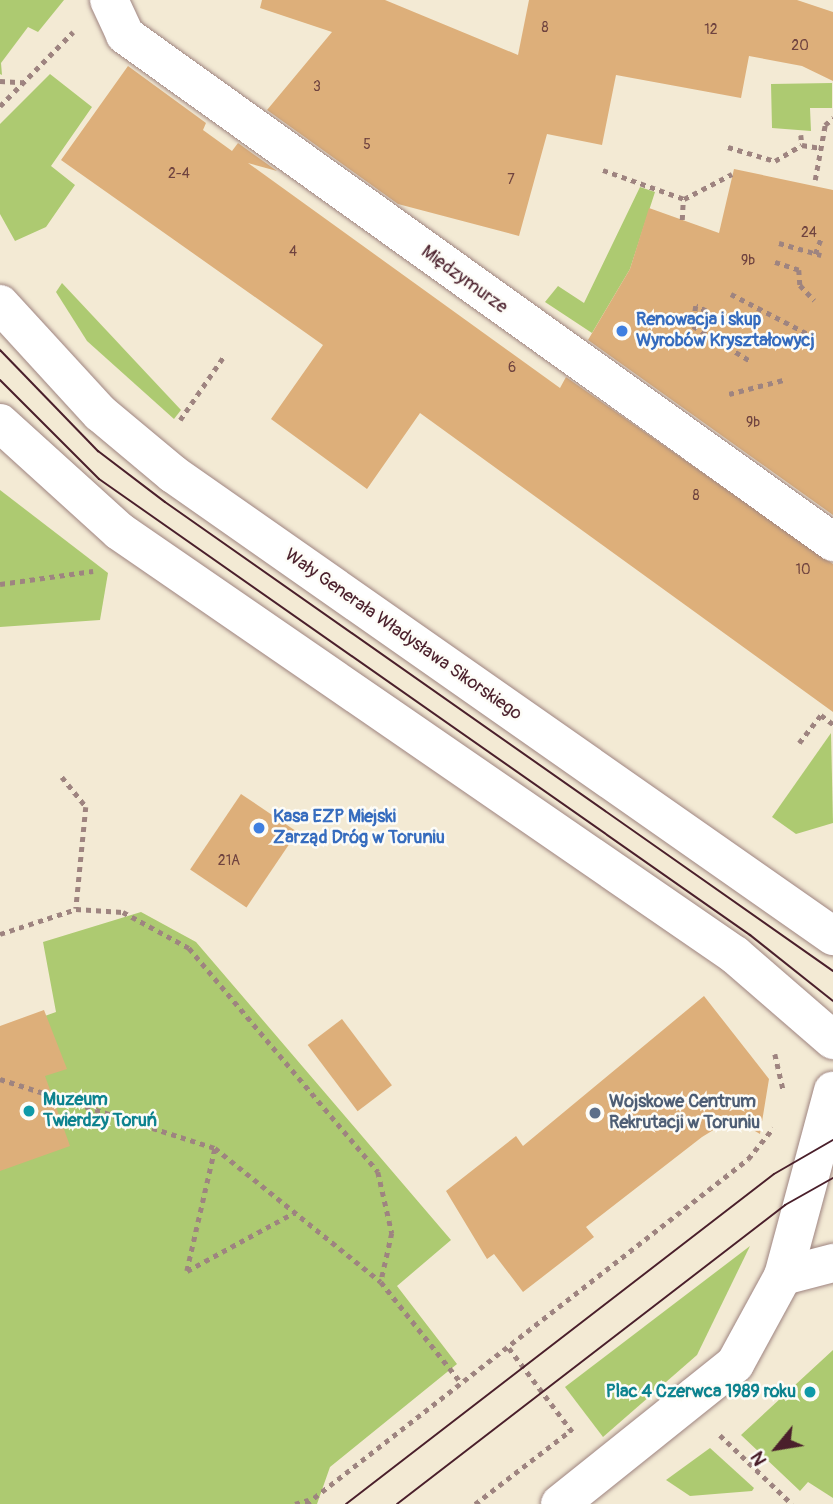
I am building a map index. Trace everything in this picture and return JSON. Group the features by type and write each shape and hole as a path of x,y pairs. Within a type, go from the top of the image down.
{"street":[{"name":"Międzymurze","path":"101,9 125,35 833,542"},
{"name":"Wały Generała Władysława Sikorskiego","path":"0,304 73,386 173,474 833,936"},
{"path":"0,423 119,531 735,955 833,1040"},
{"path":"560,1504 735,1364 783,1276 833,1091"},
{"path":"783,1276 833,1263"}],"path":[{"path":"0,106 101,9"},
{"path":"0,80 22,82"},
{"path":"815,180 821,148 833,118"},
{"path":"802,135 802,145"},
{"path":"728,147 775,161 802,145 821,148"},
{"path":"603,170 683,198 706,192 722,174 732,174"},
{"path":"682,220 683,198"},
{"path":"779,243 818,255 821,238"},
{"path":"775,262 799,270 800,285 814,300"},
{"path":"730,294 812,336"},
{"path":"706,311 696,306 693,326 752,362"},
{"path":"172,432 224,356"},
{"path":"729,394 783,380"},
{"path":"0,584 97,570"},
{"path":"799,743 821,715 833,724"},
{"path":"62,777 86,807 76,909"},
{"path":"0,934 76,909 124,912 189,947 378,1172 392,1233 381,1282"},
{"path":"770,1045 783,1080 782,1103"},
{"path":"0,1079 215,1148 381,1282 462,1384"},
{"path":"306,1504 748,1159 776,1123"},
{"path":"215,1148 187,1271 295,1212"},
{"path":"509,1348 579,1440"},
{"path":"475,1504 571,1430"},
{"path":"724,1438 792,1504"},
{"path":"295,1504 312,1499"}],"green space":[{"path":"0,0 64,0 38,32 28,27 1,63 2,75 0,74"},
{"path":"50,74 92,107 51,166 75,185 46,227 15,241 0,214 0,124"},
{"path":"832,83 832,108 810,108 811,131 772,128 771,84"},
{"path":"640,187 655,192 630,269 592,333 545,302 558,286 584,303"},
{"path":"62,283 181,410 174,419 87,341 56,292"},
{"path":"0,490 108,573 100,620 0,627"},
{"path":"831,733 833,823 796,834 772,817"},
{"path":"141,912 196,942 451,1240 397,1286 457,1364 330,1467 317,1504 0,1504 0,1032 56,1012 43,942"},
{"path":"750,1246 697,1355 603,1437 565,1387"},
{"path":"833,1350 833,1498 808,1482 800,1491 741,1435"},
{"path":"710,1448 754,1488 752,1491 690,1496 666,1480"}],"building":[{"path":"262,0 385,0 518,55 529,0 797,0 833,12 833,81 802,66 749,56 741,98 616,75 602,145 547,134 519,236 398,204 267,110 332,32 260,8"},
{"path":"128,66 206,123 203,130 232,151 238,143 277,171 248,163 560,388 566,377 833,564 833,712 420,413 367,489 271,419 323,345 61,160"},
{"path":"734,169 833,190 833,515 588,340 630,269 649,208 719,233"},
{"path":"241,794 297,832 246,907 190,869"},
{"path":"704,996 769,1079 760,1134 733,1118 702,1137 586,1227 594,1237 523,1292 494,1254 487,1259 446,1191 516,1136 523,1146"},
{"name":"Muzeum Twierdzy Toruń","path":"44,1010 67,1069 45,1076 70,1146 0,1171 0,1026"},
{"path":"342,1019 392,1085 358,1111 308,1045"}],"tram line":[{"path":"0,350 98,451 165,502 833,971"},
{"path":"0,380 99,479 750,935 833,1001"},
{"path":"346,1504 774,1174 833,1140"},
{"path":"397,1504 785,1205 833,1178"}],"place":[{"name":"Renowacja i skup Wyrobów Kryształowycj","path":"622,331"},
{"name":"Kasa EZP Miejski Zarząd Dróg w Toruniu","path":"259,828"},
{"name":"Muzeum Twierdzy Toruń","path":"29,1111"},
{"name":"Wojskowe Centrum Rekrutacji w Toruniu","path":"595,1113"},
{"name":"Plac 4 Czerwca 1989 roku","path":"810,1392"}]}
